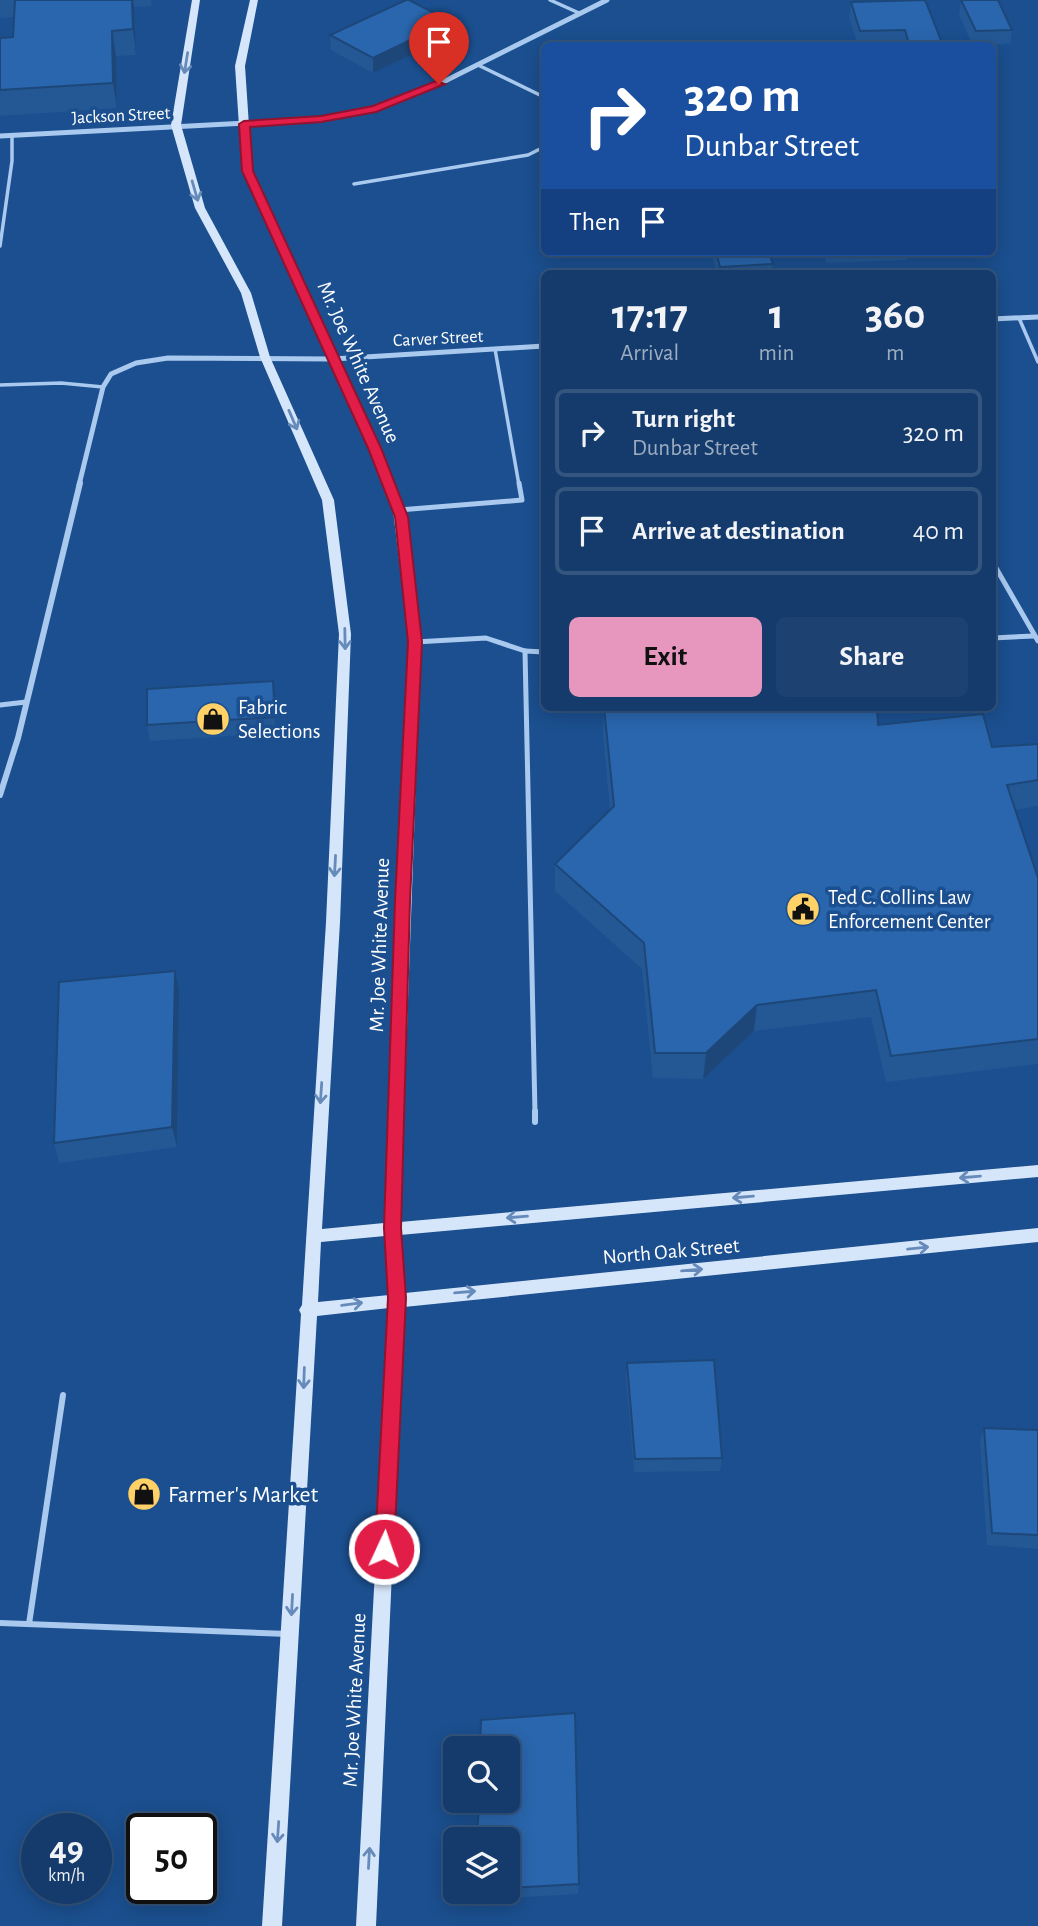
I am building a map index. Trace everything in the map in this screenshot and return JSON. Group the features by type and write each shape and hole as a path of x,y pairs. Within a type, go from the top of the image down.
{"main road":[{"path":"196,0 176,125 200,208 246,293 265,357 328,500 345,634 333,922 307,1310 291,1634 272,1926"},
{"name":"Mr. Joe White Avenue","path":"254,0 240,66 247,171 398,510 415,642 392,1228 397,1298 366,1926"},
{"path":"313,1236 1038,1171"},
{"name":"North Oak Street","path":"307,1310 397,1298 1038,1235"}],"street":[{"name":"Jackson Street","path":"0,136 321,119 376,109 478,65 607,0"},
{"path":"996,319 1038,317"},
{"name":"Carver Street","path":"103,387 111,374 136,363 168,358 333,359 541,346"},
{"path":"0,795 26,702 103,387"}],"lane":[{"path":"550,0 579,13"},
{"path":"478,65 541,96"},
{"path":"0,246 9,190 12,135"},
{"path":"354,184 528,155 541,148"},
{"path":"0,190 9,190"},
{"path":"1019,318 1038,362"},
{"path":"398,510 522,500 495,349"},
{"path":"0,385 61,383 103,387"},
{"path":"996,568 1038,641"},
{"path":"996,638 1034,636"},
{"path":"415,642 486,638 525,650 541,652"},
{"path":"525,650 535,1122"},
{"path":"0,705 26,702"},
{"path":"29,1624 63,1395"},
{"path":"0,1623 291,1634"}],"building":[{"path":"15,0 132,0 133,29 112,31 113,83 0,90 0,38 13,37"},
{"path":"406,0 450,21 373,58 330,35"},
{"path":"925,0 942,42 908,42 905,30 860,31 851,2"},
{"path":"961,0 998,0 1012,30 976,31"},
{"path":"717,256 770,256 773,264 720,267"},
{"path":"273,681 275,717 147,725 147,689"},
{"name":"Ted C. Collins Law Enforcement Center","path":"604,711 877,711 878,725 983,714 992,747 1038,744 1038,780 1007,785 1038,878 1038,1039 891,1056 876,990 757,1005 706,1053 655,1053 644,943 555,864 614,806"},
{"path":"175,971 172,1127 54,1143 59,982"},
{"path":"714,1360 722,1458 635,1459 627,1363"},
{"path":"984,1428 1038,1430 1038,1535 992,1533"},
{"path":"575,1713 579,1884 520,1887 520,1827 478,1827 478,1813 520,1813 520,1736 480,1736 481,1720"}],"place":[{"name":"Fabric Selections","path":"213,719"},
{"name":"Ted C. Collins Law Enforcement Center","path":"803,909"},
{"name":"Farmer's Market","path":"144,1494"}],"route":[{"path":"384,1549 397,1298 392,1228 415,642 401,517 374,448 247,171 244,124 321,119 376,109 439,84"}]}
